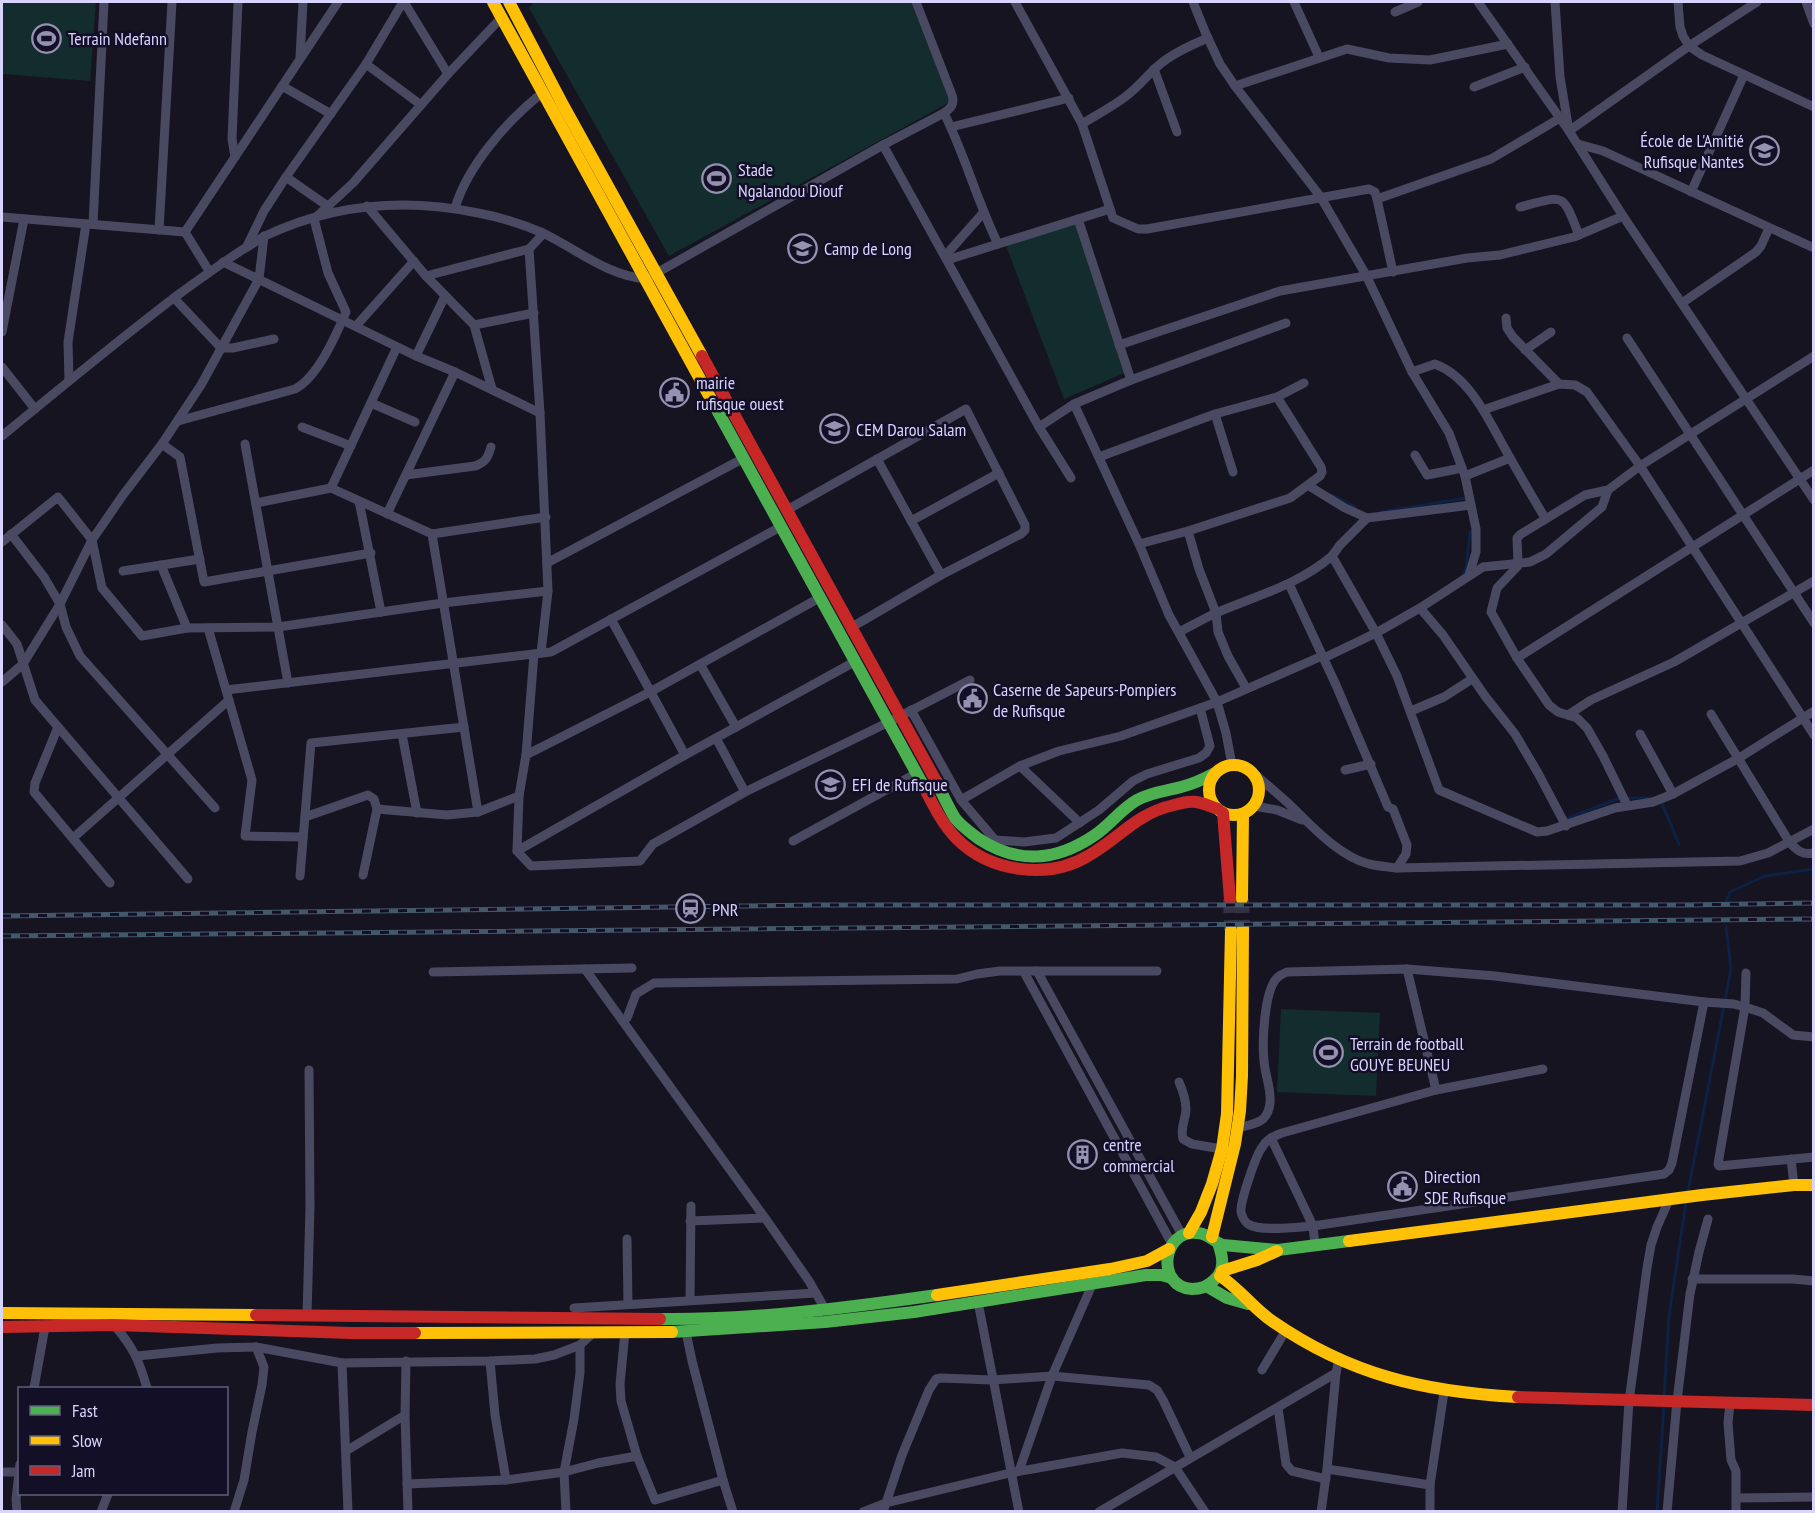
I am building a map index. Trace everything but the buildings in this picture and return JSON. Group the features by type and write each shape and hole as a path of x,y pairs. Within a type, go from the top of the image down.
{"main road":[{"path":"493,2 542,93 651,276 787,510 852,627 894,719 916,773 936,810 959,841 976,854 993,862 1034,870 1070,865 1088,856 1134,820 1153,810 1183,802 1196,802 1237,815 1243,814 1254,806 1260,794 1256,775 1246,766 1226,766 1194,783 1145,795 1129,805 1097,834 1071,850 1051,856 1029,858 1007,854 996,845 988,846 969,833 956,819 894,719 856,661 744,458 651,276 509,2"},
{"path":"1215,773 1211,779 1209,792 1213,804 1221,811 1236,899 1243,814"},
{"path":"2,1313 673,1319 740,1316 866,1305 1110,1269 1147,1261 1186,1234 1201,1212 1222,1149 1227,1114 1237,929 1242,1077 1238,1128 1215,1240 1224,1256 1221,1273"},
{"path":"1186,1234 1204,1233 1215,1240 1278,1250 1702,1195 1814,1185"},
{"path":"1170,1247 1167,1267 1172,1278 1179,1285 1188,1289 1208,1287 1221,1273 1278,1250"},
{"path":"1221,1273 1250,1304 1286,1330 1339,1359 1388,1378 1444,1392 1497,1397 1814,1405"},
{"path":"2,1327 114,1325 351,1333 686,1332 825,1322 978,1302 1146,1275 1172,1278"},
{"path":"1208,1287 1227,1298 1250,1304"}],"street":[{"path":"69,381 68,342 90,224 104,2"},
{"path":"159,230 172,2"},
{"path":"235,157 232,139 238,2"},
{"path":"300,59 303,2"},
{"path":"185,232 338,2"},
{"path":"246,248 264,211 366,64 404,2 447,74"},
{"path":"2,436 135,327 210,271 264,237 314,219 367,206 455,208 513,222 543,234 631,278 651,276 953,106 954,100 916,2"},
{"path":"1015,2 1082,124 1113,218 1138,229 1146,229 1369,189 1375,192 1393,272"},
{"path":"1193,2 1220,64 1320,196 1365,275 1412,372 1449,433 1463,472 1476,529 1476,552 1469,575"},
{"path":"1294,2 1319,57"},
{"path":"1395,12 1418,2"},
{"path":"1478,2 1578,144 1623,216 1814,500"},
{"path":"1555,2 1560,77 1569,131"},
{"path":"1678,2 1680,27 1689,46 1702,55 1814,107"},
{"path":"1569,131 1689,46 1757,2"},
{"path":"1806,2 1814,24"},
{"path":"314,219 353,183 447,74 502,17"},
{"path":"1082,124 1125,97 1165,60 1186,47 1208,38"},
{"path":"1235,86 1319,57 1352,49 1389,58 1430,60 1508,44"},
{"path":"366,64 421,105"},
{"path":"1474,87 1525,67"},
{"path":"1154,69 1177,132"},
{"path":"1690,192 1744,75"},
{"path":"282,86 331,114"},
{"path":"455,208 467,177 493,142 524,107 542,93"},
{"path":"951,127 1069,98"},
{"path":"944,113 983,213 998,244"},
{"path":"1377,199 1491,159 1560,118"},
{"path":"1578,144 1603,151 1814,248"},
{"path":"884,145 1039,427 1071,478"},
{"path":"286,177 329,207"},
{"path":"1520,207 1556,198 1563,200 1568,206 1579,235"},
{"path":"367,206 426,276 474,325 492,389"},
{"path":"946,258 1110,209"},
{"path":"946,258 983,213"},
{"path":"1119,345 1280,291 1467,258 1500,255 1579,235 1623,216"},
{"path":"2,217 185,232"},
{"path":"2,332 5,299 24,219"},
{"path":"178,421 295,388 303,384 316,370 346,312 328,273 314,219"},
{"path":"1078,219 1131,380"},
{"path":"1682,303 1756,252 1769,228"},
{"path":"185,232 210,271"},
{"path":"426,276 529,249 543,234"},
{"path":"2,682 23,664 60,604 92,540 162,444 201,385 259,279 264,237"},
{"path":"529,249 548,562 548,591 537,654 519,796 517,851 531,866 640,861 653,844 745,792 970,680"},
{"path":"356,326 414,261"},
{"path":"223,262 397,347 540,413"},
{"path":"416,356 445,296"},
{"path":"174,298 221,348 233,348 274,339"},
{"path":"474,325 534,313"},
{"path":"1506,318 1507,328 1513,337 1559,384"},
{"path":"1039,427 1074,404 1131,380 1286,323"},
{"path":"1525,350 1551,332"},
{"path":"1627,338 1814,623"},
{"path":"331,488 397,347"},
{"path":"1627,806 1590,733 1581,721 1554,711 1549,705 1517,658 1491,610 1497,588 1517,567 1517,538 1545,518 1585,495 1608,490 1640,466 1814,356"},
{"path":"1412,372 1438,364 1464,384 1483,410 1545,518"},
{"path":"2,367 35,409"},
{"path":"387,514 455,372"},
{"path":"1099,457 1215,414 1277,398 1304,383"},
{"path":"1483,410 1559,384 1575,386 1587,392 1640,466 1814,735"},
{"path":"1139,544 1188,531 1290,498 1320,476 1321,467 1277,398"},
{"path":"371,403 415,422"},
{"path":"1074,404 1169,615 1216,702 1226,733 1232,765"},
{"path":"787,510 966,409 1026,525 1025,530 940,575 852,627"},
{"path":"1215,414 1233,472"},
{"path":"302,427 351,446"},
{"path":"162,444 180,457 204,582 371,553"},
{"path":"245,444 288,683"},
{"path":"406,475 475,466 488,458 491,447"},
{"path":"1415,455 1427,475 1463,472 1510,458"},
{"path":"548,562 744,458"},
{"path":"877,459 940,575"},
{"path":"1517,658 1814,470"},
{"path":"911,521 999,473"},
{"path":"1309,486 1345,508 1367,518 1471,505"},
{"path":"256,503 331,488 432,534 546,517"},
{"path":"961,800 1020,766 1059,751 1121,736 1200,708 1322,656 1326,657 1376,633 1487,566 1530,562 1546,554 1602,507 1608,490"},
{"path":"2,542 58,497 92,540 102,588 142,636 187,628 278,627 443,603 548,591"},
{"path":"360,501 381,612"},
{"path":"1179,632 1216,613 1289,584 1320,567 1367,518"},
{"path":"73,838 168,754 228,695 288,683 551,652 782,526"},
{"path":"1188,531 1199,569 1216,613 1218,632 1246,688"},
{"path":"11,534 44,577 60,604 69,636 80,656 215,808"},
{"path":"432,534 478,812"},
{"path":"1332,556 1376,633 1397,676 1439,790 1538,832 1566,826 1627,806 1653,802 1673,794 1739,758 1814,711"},
{"path":"123,571 200,560"},
{"path":"161,565 187,628"},
{"path":"1568,715 1591,700 1674,662 1814,581"},
{"path":"1289,584 1371,764 1388,807 1393,809 1407,845 1406,854 1397,868"},
{"path":"526,755 650,692 821,597"},
{"path":"1420,608 1443,635 1472,679 1515,734 1566,826"},
{"path":"611,620 685,755"},
{"path":"2,625 17,644 35,700 188,879"},
{"path":"208,627 252,780 245,836 303,837"},
{"path":"517,851 856,661"},
{"path":"700,664 736,727"},
{"path":"1411,711 1444,697 1472,679"},
{"path":"911,710 961,800 996,845 1056,838 1099,810 1146,774 1199,758 1210,746 1200,708"},
{"path":"1711,714 1790,843 1800,853 1814,853"},
{"path":"58,727 35,783 34,792 110,883"},
{"path":"300,876 311,743 464,727"},
{"path":"402,734 417,813"},
{"path":"1640,734 1673,794"},
{"path":"716,738 745,792"},
{"path":"1345,770 1371,764"},
{"path":"1020,766 1080,823"},
{"path":"793,841 916,773"},
{"path":"1256,775 1304,821 1336,846 1368,864 1397,868 1740,861 1768,853 1814,829"},
{"path":"305,817 368,795 374,799 377,809 363,874"},
{"path":"377,809 447,815 478,812 519,796"},
{"path":"1254,806 1277,810 1304,821"},
{"path":"433,972 632,968"},
{"path":"585,969 765,1218 825,1309"},
{"path":"1238,1128 1262,1121 1269,1111 1270,1099 1263,1042 1269,993 1275,980 1287,972 1407,969 1495,976 1734,1004 1763,1013 1793,1035 1814,1038"},
{"path":"1407,969 1436,1090"},
{"path":"1037,971 1186,1234"},
{"path":"623,1021 627,1018 636,994 654,984 957,979 988,972 1157,971"},
{"path":"1024,972 1170,1247"},
{"path":"1746,973 1744,1007 1719,1165 1814,1157"},
{"path":"1543,1068 1436,1090 1270,1138 1262,1147 1251,1175 1241,1205 1241,1213 1248,1225 1258,1227 1275,1229 1312,1226 1664,1174 1672,1163 1704,1002"},
{"path":"306,1317 310,1207 309,1070"},
{"path":"1179,1082 1185,1098 1186,1112 1181,1132 1183,1139 1192,1144 1222,1149"},
{"path":"1270,1138 1312,1226 1315,1245"},
{"path":"1791,1159 1794,1185"},
{"path":"1622,1512 1629,1401 1651,1245 1657,1227 1674,1199"},
{"path":"690,1300 691,1206"},
{"path":"690,1221 765,1218"},
{"path":"1667,1512 1673,1401 1692,1279 1708,1219"},
{"path":"627,1239 628,1304"},
{"path":"1692,1279 1814,1281"},
{"path":"1015,1472 1052,1376 1092,1285"},
{"path":"574,1308 816,1293"},
{"path":"978,1302 992,1380 1015,1472 1019,1512"},
{"path":"114,1325 137,1356 146,1387"},
{"path":"34,1387 45,1327"},
{"path":"1262,1370 1286,1330"},
{"path":"137,1356 217,1348 256,1347 342,1363 490,1362 554,1355 580,1346 593,1332"},
{"path":"625,1332 620,1384 621,1401 637,1456 655,1500 656,1512"},
{"path":"686,1332 733,1512"},
{"path":"566,1512 564,1472 580,1373 580,1346"},
{"path":"234,1512 244,1480 262,1386 264,1367 256,1347"},
{"path":"1321,1512 1339,1359"},
{"path":"406,1361 408,1512"},
{"path":"490,1362 495,1415 506,1480"},
{"path":"342,1363 348,1512"},
{"path":"1099,1512 1336,1373"},
{"path":"884,1507 902,1455 933,1383 936,1379 942,1378 992,1380 1052,1376 1149,1385 1157,1390 1163,1400 1190,1457"},
{"path":"1430,1512 1430,1485 1444,1392"},
{"path":"1730,1403 1728,1423 1731,1460 1736,1471 1736,1512"},
{"path":"1278,1408 1286,1464 1292,1471 1326,1479"},
{"path":"346,1451 405,1415"},
{"path":"863,1512 1015,1472 1122,1453 1156,1457 1174,1467 1204,1512"},
{"path":"407,1484 506,1480 564,1472 637,1456"},
{"path":"2,1472 18,1468"},
{"path":"1327,1469 1430,1485"},
{"path":"17,1512 18,1478"},
{"path":"655,1500 723,1480"},
{"path":"101,1512 108,1495"},
{"path":"1737,1498 1814,1497"},
{"path":"1115,1503 1121,1512"}],"green space":[{"name":"Terrain Ndefann","path":"2,2 96,2 90,81 2,74"},
{"name":"Stade Ngalandou Diouf","path":"534,2 911,2 950,102 669,256 529,8"},
{"path":"1078,220 1129,371 1064,399 1005,243"},
{"name":"Terrain de football GOUYE BEUNEU","path":"1281,1009 1380,1013 1376,1096 1277,1092"}],"waterway":[{"path":"1332,495 1354,506 1355,509"},
{"path":"1381,512 1466,498"},
{"path":"1462,577 1466,568 1470,532 1474,530"},
{"path":"1565,819 1620,798"},
{"path":"1626,798 1650,798"},
{"path":"1661,801 1679,844"},
{"path":"1727,900 1730,892 1765,876 1814,869"},
{"path":"1688,1192 1731,969 1726,926"},
{"path":"1664,1398 1669,1316 1686,1202"},
{"path":"1657,1512 1664,1405"}],"tunnel":[{"path":"1230,899 1231,930"},
{"path":"1242,899 1243,928"}],"railway":[{"path":"2,916 815,905 1814,903"},
{"path":"2,936 1814,919"}],"traffic: fast":[{"path":"711,399 923,785"},
{"path":"936,781 955,818 979,839 1009,853 1038,856 1052,855 1081,844 1142,797 1190,784 1215,773"},
{"path":"1218,1243 1222,1268 1211,1283 1198,1289 1192,1289 1180,1286 1172,1279 1168,1269 1171,1248 1177,1239 1186,1234 1202,1234 1223,1245 1278,1250 1349,1241"},
{"path":"672,1332 825,1322 914,1312 1146,1275 1172,1278"},
{"path":"1208,1287 1227,1298 1248,1304"},
{"path":"660,1319 729,1318 834,1309 937,1295"}],"traffic: slow":[{"path":"493,2 711,399"},
{"path":"509,2 563,105 702,356"},
{"path":"1239,765 1252,772 1258,780 1259,790 1258,800 1252,808 1244,814 1229,815 1216,808 1210,800 1209,785 1216,772 1224,766 1239,765"},
{"path":"1242,899 1243,814"},
{"path":"1212,1237 1235,1144 1240,1111 1243,928"},
{"path":"1189,1233 1201,1212 1212,1184 1222,1149 1227,1114 1231,930"},
{"path":"1349,1241 1702,1195 1814,1185"},
{"path":"937,1295 1110,1269 1147,1261 1169,1249"},
{"path":"1222,1271 1277,1251"},
{"path":"1220,1276 1272,1321 1301,1340 1359,1367 1419,1385 1451,1391 1518,1397"},
{"path":"2,1313 256,1315"},
{"path":"415,1333 672,1332"}],"traffic: jam":[{"path":"702,356 936,781"},
{"path":"923,785 942,820 957,839 986,859 1020,869 1038,870 1072,864 1099,849 1138,820 1160,809 1193,802 1218,809"},
{"path":"1223,813 1230,899"},
{"path":"256,1315 660,1319"},
{"path":"2,1327 114,1325 415,1333"},
{"path":"1518,1397 1814,1405"}],"place":[{"name":"Terrain Ndefann","path":"47,38"},
{"name":"École de L'Amitié Rufisque Nantes","path":"1765,150"},
{"name":"Stade Ngalandou Diouf","path":"717,179"},
{"name":"Camp de Long","path":"803,248"},
{"name":"mairie rufisque ouest","path":"675,392"},
{"name":"CEM Darou Salam","path":"835,429"},
{"name":"Caserne de Sapeurs-Pompiers de Rufisque","path":"972,699"},
{"name":"EFI de Rufisque","path":"831,784"},
{"name":"PNR","path":"691,909"},
{"name":"Terrain de football GOUYE BEUNEU","path":"1329,1053"},
{"name":"centre commercial","path":"1082,1154"},
{"name":"Direction SDE Rufisque","path":"1403,1186"}]}
